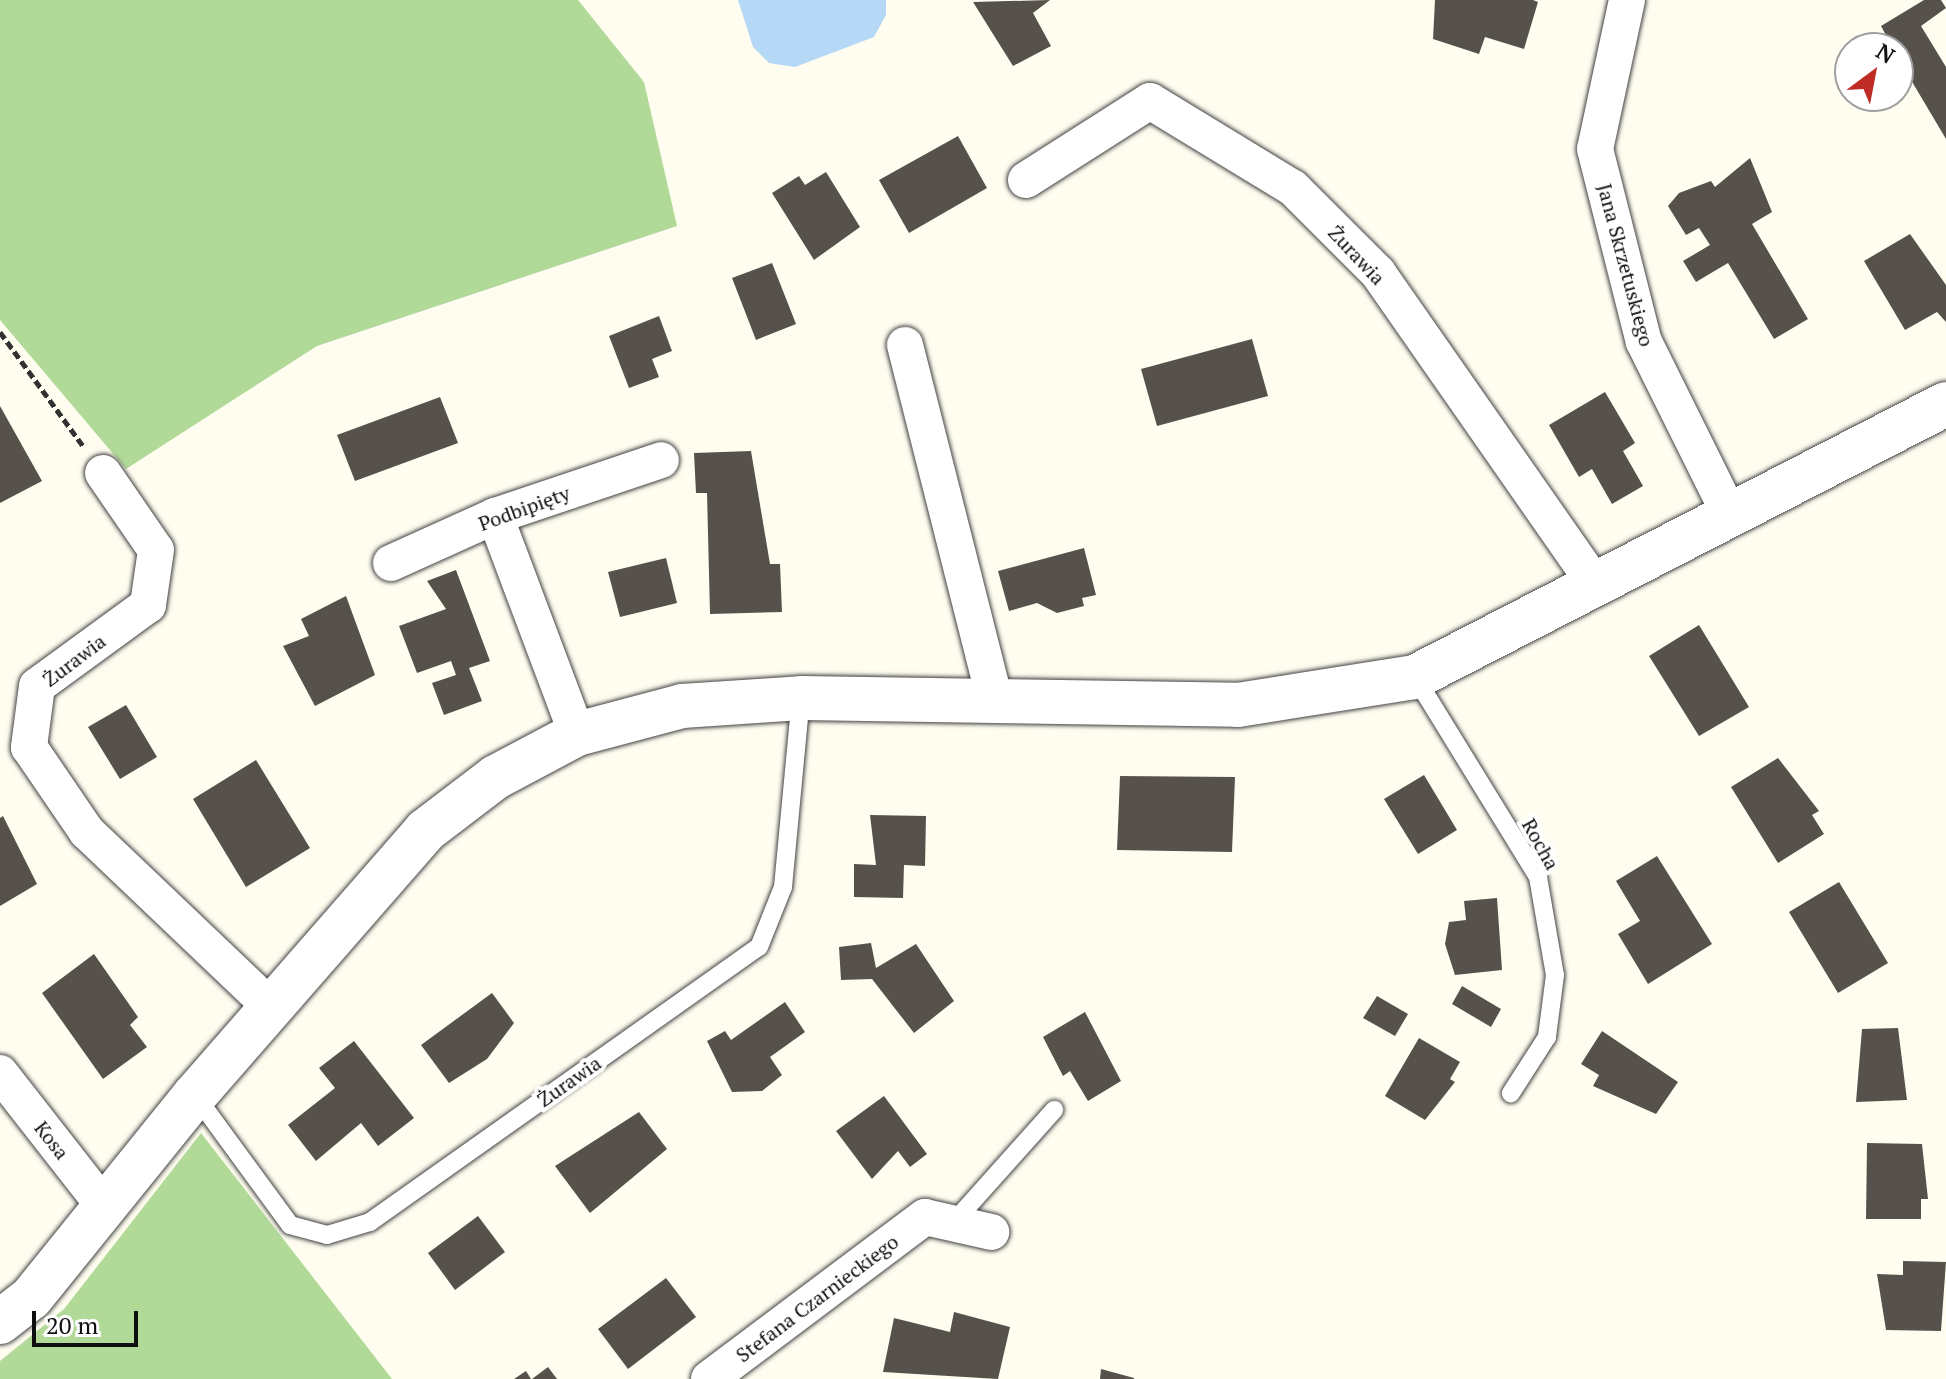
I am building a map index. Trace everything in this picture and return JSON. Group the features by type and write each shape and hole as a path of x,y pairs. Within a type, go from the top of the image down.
{"street":[{"name":"Jana Skrzetuskiego","path":"1627,0 1595,149 1644,342 1730,515"},
{"name":"Żurawia","path":"1026,180 1150,101 1293,188 1378,273 1595,584"},
{"path":"905,345 994,696"},
{"path":"0,1322 31,1298 195,1095 425,831 496,777 577,734 682,706 801,698 994,696 1238,705 1415,677 1946,404"},
{"name":"Podbipięty","path":"391,563 495,516 661,460"},
{"name":"Żurawia","path":"103,473 156,550 148,605 37,686 29,747 87,832 271,1007"},
{"path":"495,516 577,734"},
{"name":"Kosa","path":"0,1073 104,1206"},
{"path":"939,1220 991,1232"},
{"name":"Stefana Czarnieckiego","path":"709,1379 939,1220"}],"lane":[{"name":"Rocha","path":"1415,677 1538,877 1555,975 1547,1037 1511,1093"},
{"name":"Żurawia","path":"195,1095 290,1225 327,1235 370,1222 759,947 783,887 801,698"},
{"path":"939,1220 1054,1110"}],"path":[{"path":"0,332 103,473"}],"green space":[{"path":"0,0 578,0 644,82 677,226 317,346 126,469 0,320"},
{"path":"201,1133 392,1379 0,1379 0,1361 64,1309"}],"water":[{"path":"738,0 886,0 886,15 874,37 795,67 769,63 753,47"}],"building":[{"path":"1050,0 1033,13 1051,46 1013,66 973,2"},
{"path":"1435,0 1538,2 1524,49 1485,37 1479,54 1433,39"},
{"path":"1924,0 1941,0 1946,8 1921,26 1946,67 1946,139 1914,85 1914,32 1884,32 1881,26"},
{"path":"958,136 987,188 909,233 879,180"},
{"path":"1750,158 1772,212 1752,224 1808,319 1774,339 1728,263 1696,282 1683,261 1710,245 1699,228 1686,235 1668,206 1679,193 1711,181 1715,187"},
{"path":"826,172 860,227 814,260 772,193 799,176 805,185"},
{"path":"1910,234 1946,285 1946,322 1937,312 1905,330 1864,261"},
{"path":"772,263 796,324 756,340 732,278"},
{"path":"659,316 672,351 652,359 659,377 629,388 609,336"},
{"path":"1252,339 1268,396 1157,426 1141,369"},
{"path":"1605,392 1635,443 1623,451 1643,486 1612,504 1592,469 1579,477 1549,425"},
{"path":"440,397 458,443 355,481 337,435"},
{"path":"0,406 42,481 0,503"},
{"path":"751,451 770,564 780,564 782,612 710,614 707,493 696,493 694,453"},
{"path":"1084,548 1096,595 1082,598 1084,606 1057,613 1037,603 1009,611 998,571"},
{"path":"666,558 677,603 620,617 608,572"},
{"path":"456,570 490,661 469,668 482,701 444,715 432,683 456,675 451,661 417,673 399,626 446,609 427,581"},
{"path":"346,596 375,675 315,706 283,646 309,636 301,619"},
{"path":"1699,625 1749,707 1699,736 1649,656"},
{"path":"126,705 157,757 120,779 88,727"},
{"path":"1778,758 1819,811 1812,815 1824,834 1778,863 1731,787"},
{"path":"256,760 310,848 246,887 193,799"},
{"path":"1424,775 1457,830 1418,854 1384,799"},
{"path":"1120,776 1235,777 1232,852 1117,850"},
{"path":"870,815 926,816 925,866 904,865 903,898 854,897 854,864 876,865"},
{"path":"3,816 37,884 0,906 0,818"},
{"path":"1657,856 1712,944 1648,984 1618,934 1640,921 1616,881"},
{"path":"1839,882 1888,963 1838,993 1789,912"},
{"path":"1497,898 1502,970 1455,975 1445,944 1449,922 1466,920 1464,901"},
{"path":"871,943 876,968 916,944 954,1001 914,1033 872,979 841,980 839,947"},
{"path":"94,954 138,1017 130,1025 147,1047 103,1079 42,993"},
{"path":"1462,986 1501,1009 1491,1027 1452,1004"},
{"path":"492,993 514,1023 487,1059 449,1083 421,1045"},
{"path":"1377,996 1408,1014 1395,1036 1363,1018"},
{"path":"785,1002 805,1032 770,1057 782,1075 762,1091 732,1092 707,1041 725,1031 731,1040"},
{"path":"1085,1012 1121,1081 1088,1101 1070,1071 1063,1076 1043,1037"},
{"path":"1898,1028 1907,1100 1856,1102 1862,1029"},
{"path":"1602,1031 1678,1082 1656,1114 1593,1086 1599,1075 1581,1064"},
{"path":"1419,1038 1460,1062 1450,1079 1455,1082 1425,1120 1385,1096"},
{"path":"354,1041 414,1118 378,1146 361,1123 316,1161 288,1125 335,1088 319,1068"},
{"path":"884,1096 927,1154 910,1167 898,1151 872,1179 836,1131"},
{"path":"639,1112 667,1149 590,1213 555,1166"},
{"path":"1867,1143 1922,1144 1928,1199 1921,1199 1921,1219 1866,1219"},
{"path":"478,1216 505,1252 455,1290 428,1253"},
{"path":"1903,1261 1946,1262 1941,1331 1886,1330 1877,1274 1903,1275"},
{"path":"666,1278 696,1317 628,1369 598,1329"},
{"path":"954,1312 1010,1327 998,1379 883,1372 894,1318 950,1332"},
{"path":"548,1367 557,1379 532,1379"},
{"path":"1101,1369 1134,1378 1134,1379 1100,1379"},
{"path":"526,1371 531,1379 514,1379"}]}
